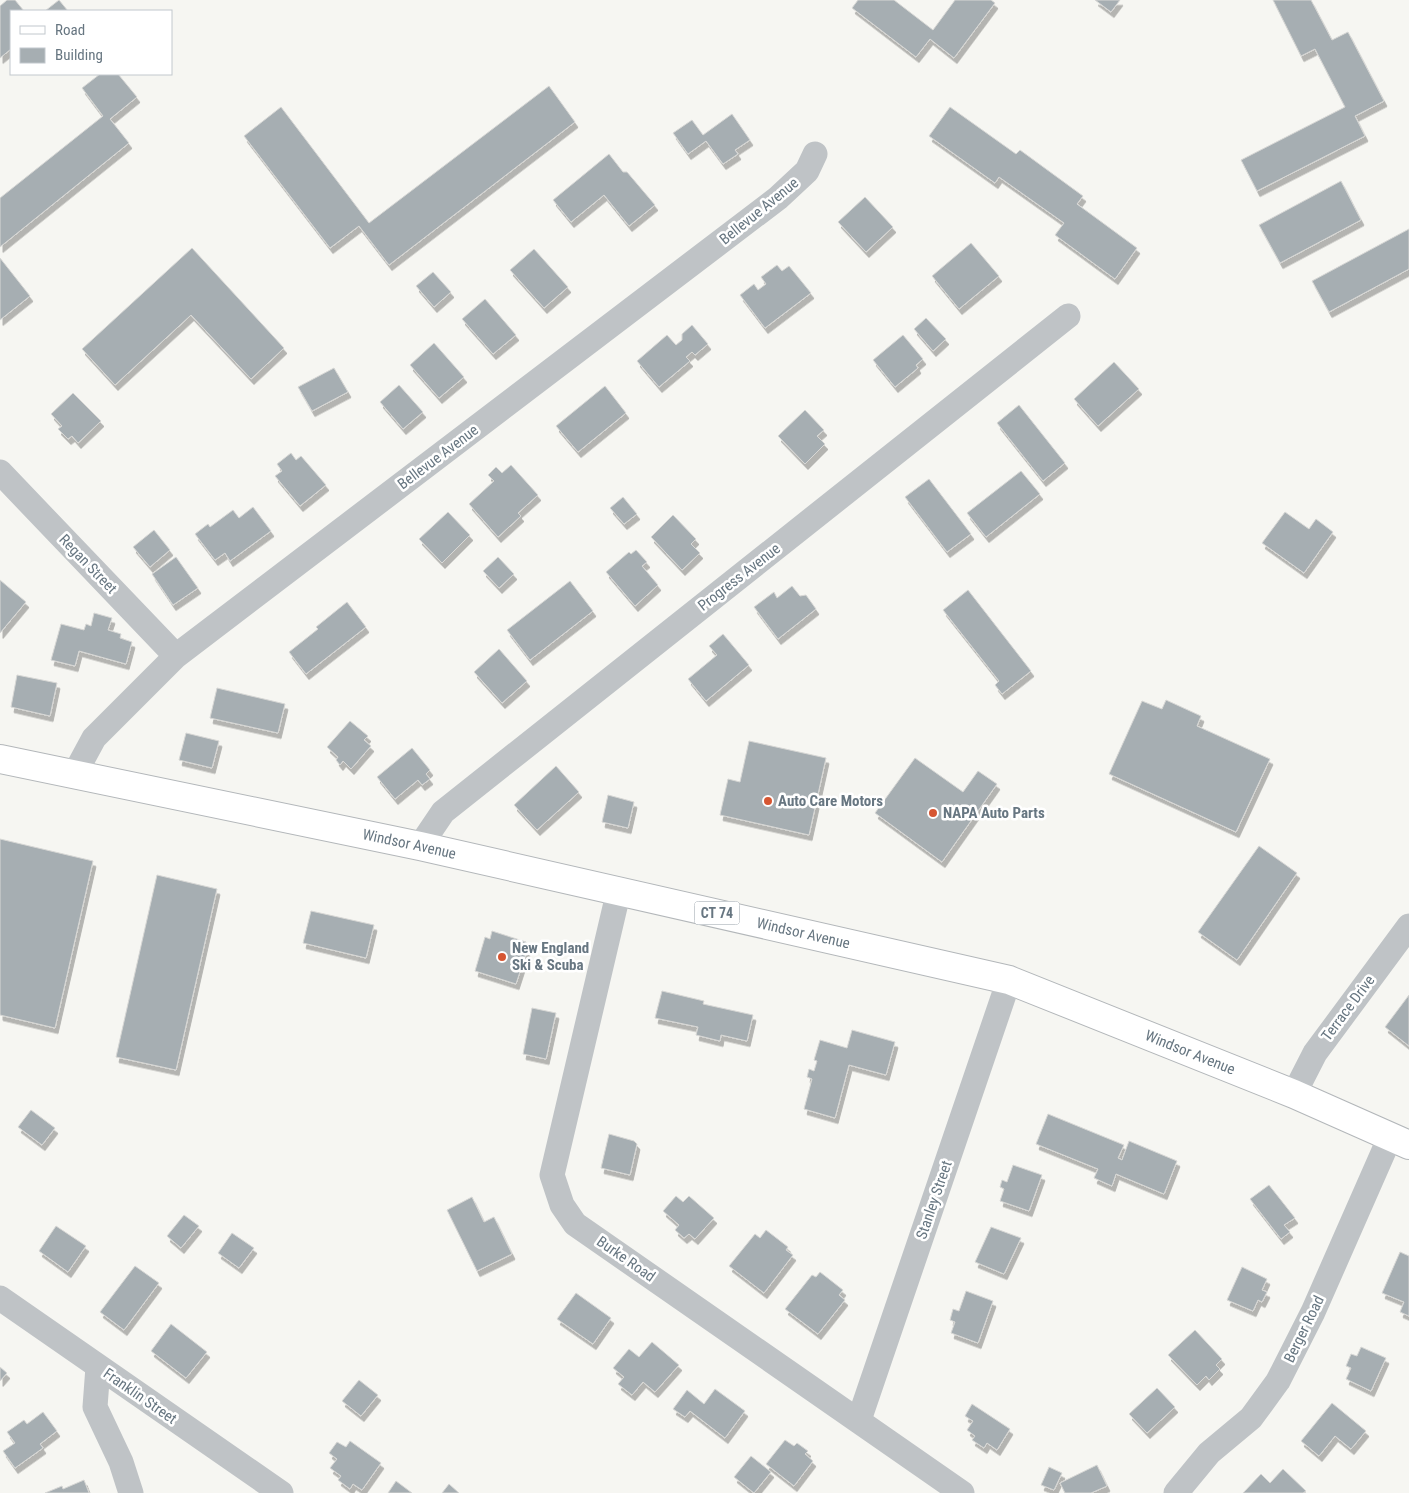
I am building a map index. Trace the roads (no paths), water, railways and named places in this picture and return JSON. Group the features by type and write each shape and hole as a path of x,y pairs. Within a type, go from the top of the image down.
{"main road":[{"name":"Windsor Avenue","path":"0,759 420,846 1009,980 1294,1094 1400,1141"}],"street":[{"name":"Bellevue Avenue","path":"74,775 94,738 176,656 778,198 807,171 815,154"},
{"name":"Progress Avenue","path":"420,846 443,812 1068,316"},
{"name":"Regan Street","path":"0,472 176,656"},
{"name":"Burke Road","path":"620,890 552,1175 562,1205 575,1224 962,1493"},
{"name":"Terrace Drive","path":"1294,1094 1315,1053 1409,926"},
{"name":"Stanley Street","path":"859,1420 1009,980"},
{"name":"Berger Road","path":"1176,1493 1209,1453 1250,1418 1278,1382 1400,1141"},
{"name":"Franklin Street","path":"0,1298 281,1493"},
{"path":"98,1367 95,1407 121,1462 131,1493"}],"place":[{"name":"Auto Care Motors","path":"768,801"},
{"name":"NAPA Auto Parts","path":"933,813"},
{"name":"New England Ski & Scuba","path":"502,957"}]}
